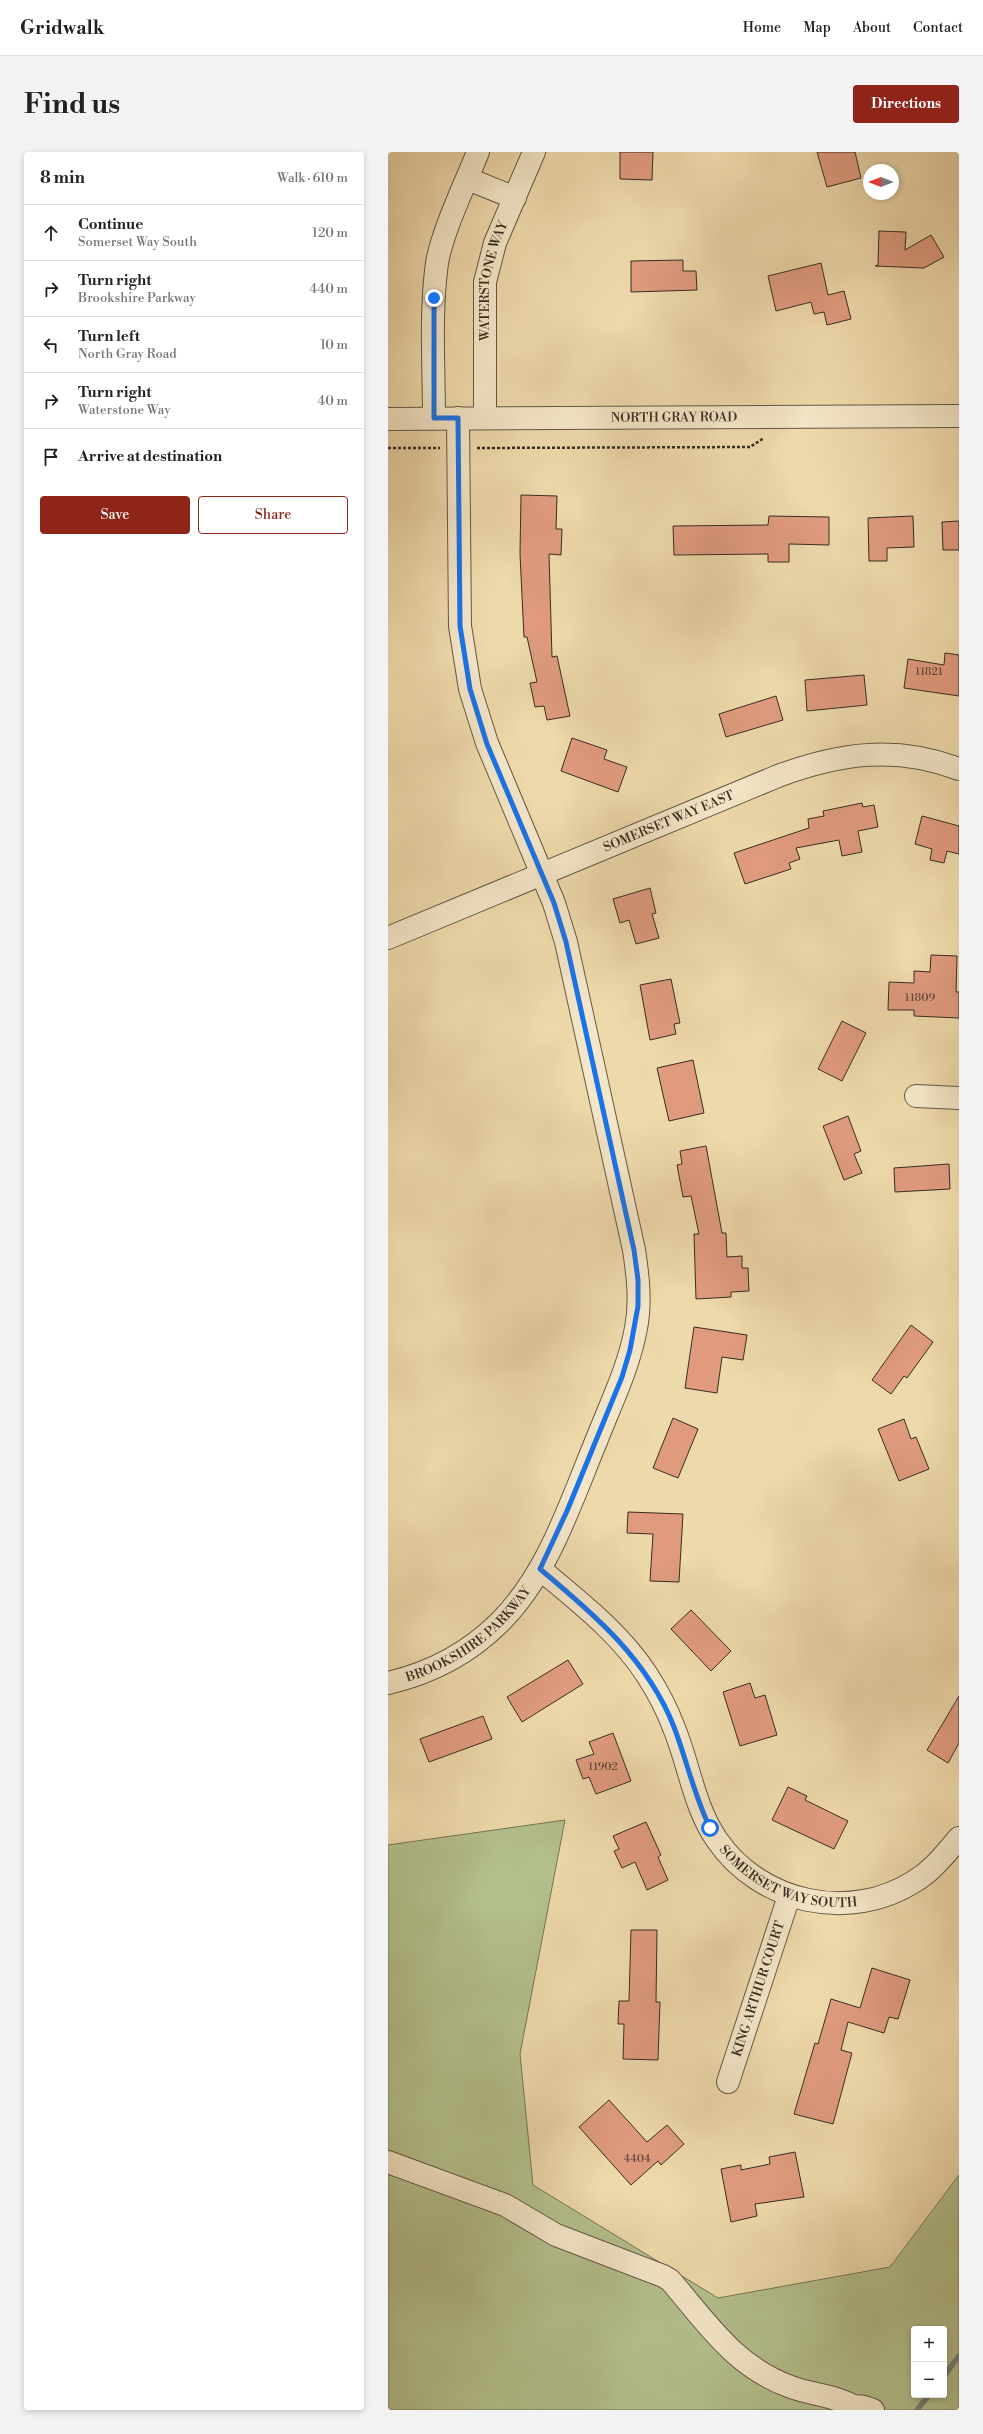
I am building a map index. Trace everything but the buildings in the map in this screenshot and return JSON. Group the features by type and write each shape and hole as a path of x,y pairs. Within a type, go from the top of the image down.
{"street":[{"path":"434,418 434,298 438,262 442,244 478,152"},
{"name":"WATERSTONE WAY","path":"485,418 485,282 495,243 534,152"},
{"path":"468,179 515,198"},
{"name":"NORTH GRAY ROAD","path":"388,419 959,416"},
{"name":"BROOKSHIRE PARKWAY","path":"388,1683 426,1672 467,1649 500,1622 540,1569 567,1511 622,1377 636,1328 638,1306 638,1280 634,1250 566,942 542,875 487,744 476,713 465,666 460,626 458,418"},
{"name":"SOMERSET WAY EAST","path":"388,938 778,776 818,762 842,757 890,754 929,759 959,769"},
{"path":"916,1096 959,1098"},
{"name":"SOMERSET WAY SOUTH","path":"540,1569 615,1635 646,1674 675,1728 696,1795 716,1840 728,1854 750,1874 789,1896 814,1902 850,1903 887,1894 914,1882 925,1874 959,1838"},
{"name":"KING ARTHUR COURT","path":"728,2082 789,1896"},
{"path":"388,2162 505,2205 556,2235 663,2276 670,2280 708,2326 739,2360 791,2387 843,2400 858,2409"}],"path":[{"path":"388,448 750,447"}],"green space":[{"path":"565,1820 520,2054 533,2185 718,2298 890,2267 959,2175 959,2410 388,2410 388,1845"}],"waterway":[{"path":"947,2372 959,2356"},
{"path":"917,2410 927,2398"}],"route":[{"path":"434,298 434,418 458,418 460,626 470,689 476,713 487,744 554,903 566,942 634,1250 638,1280 636,1328 622,1377 567,1511 540,1569 615,1635 646,1674 658,1693 675,1728 696,1795 710,1828"}]}
